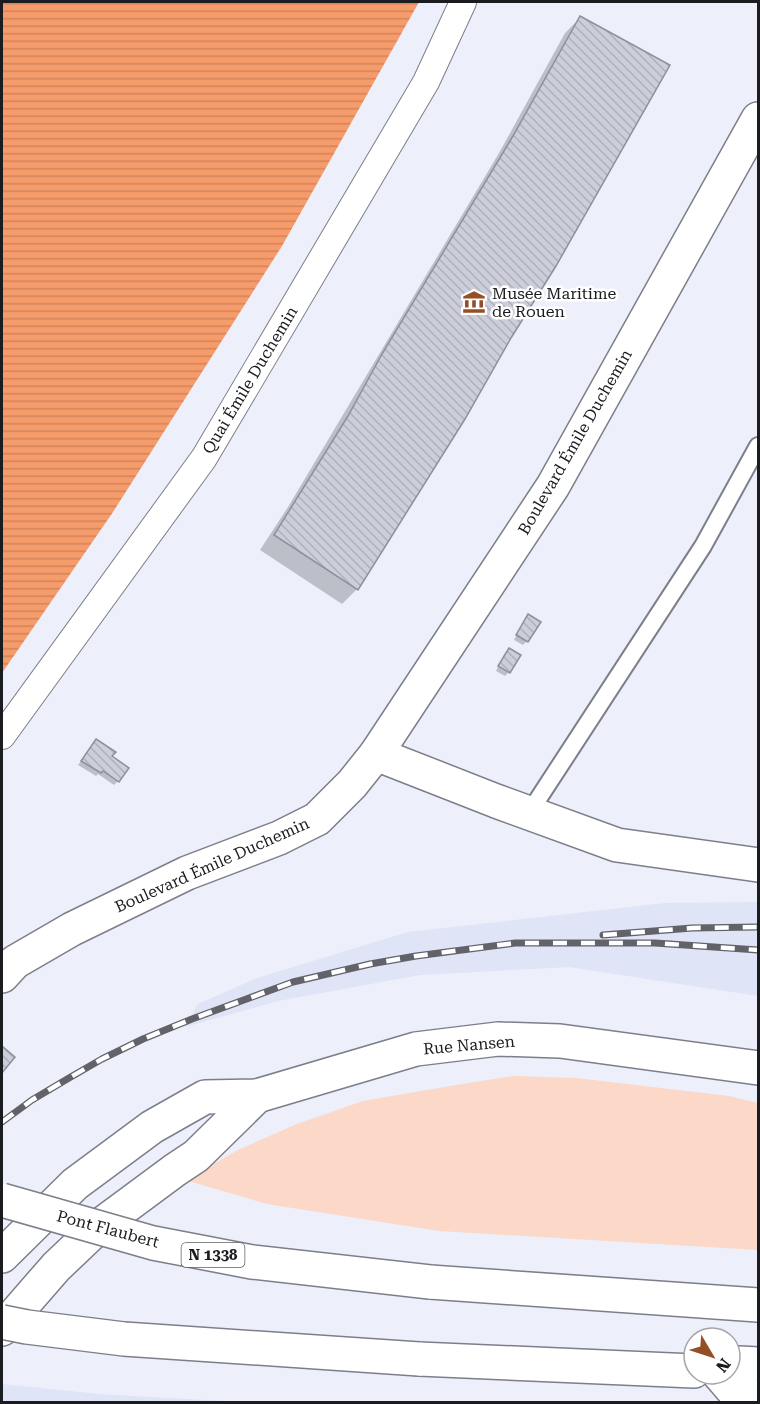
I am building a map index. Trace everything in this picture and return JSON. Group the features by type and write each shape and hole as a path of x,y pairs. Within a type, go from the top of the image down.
{"main road":[{"name":"Boulevard Émile Duchemin","path":"2,976 15,962 72,929 187,873 279,838 317,819 352,784 376,754 554,486 759,119"},
{"path":"376,754 617,844 759,865"},
{"name":"Rue Nansen","path":"2,1256 75,1184 152,1127 204,1096 257,1095 416,1049 498,1039 560,1041 759,1068"},
{"name":"Rue Nansen","path":"2,1329 56,1267 98,1227 196,1156 257,1095"},
{"name":"Pont Flaubert","path":"2,1200 153,1243 241,1260 430,1282 759,1305"},
{"path":"2,1322 27,1328 124,1339 419,1359 682,1370"},
{"path":"742,1363 759,1364"},
{"path":"729,1386 737,1395 759,1397"}],"street":[{"name":"Quai Émile Duchemin","path":"2,736 204,458 426,82 463,2"}],"lane":[{"path":"529,813 703,546 759,446"}],"shaded area":[{"path":"2,2 419,2 282,246 113,512 2,673"},
{"path":"758,902 758,996 569,967 420,975 278,1001 185,1027 198,1004 257,978 408,932 665,903"},
{"path":"514,1076 576,1078 729,1096 758,1103 758,1250 439,1231 267,1204 185,1180 240,1149 297,1124 363,1101"},
{"path":"2,1384 99,1394 241,1402 2,1402"}],"building":[{"name":"Musée Maritime de Rouen","path":"580,16 670,65 556,266 511,338 465,419 358,590 274,535 348,416 382,354 513,136"},
{"path":"528,614 541,622 528,642 516,635"},
{"path":"509,648 521,655 510,673 498,666"},
{"path":"96,739 116,752 112,756 129,768 119,782 103,771 101,773 81,761"},
{"path":"2,1046 15,1057 2,1073"}],"railway":[{"path":"603,935 692,928 758,927"},
{"path":"2,1122 32,1100 69,1078 143,1039 293,982 370,964 515,943 655,943 758,950"}],"place":[{"name":"Musée Maritime de Rouen","path":"474,302"}]}
